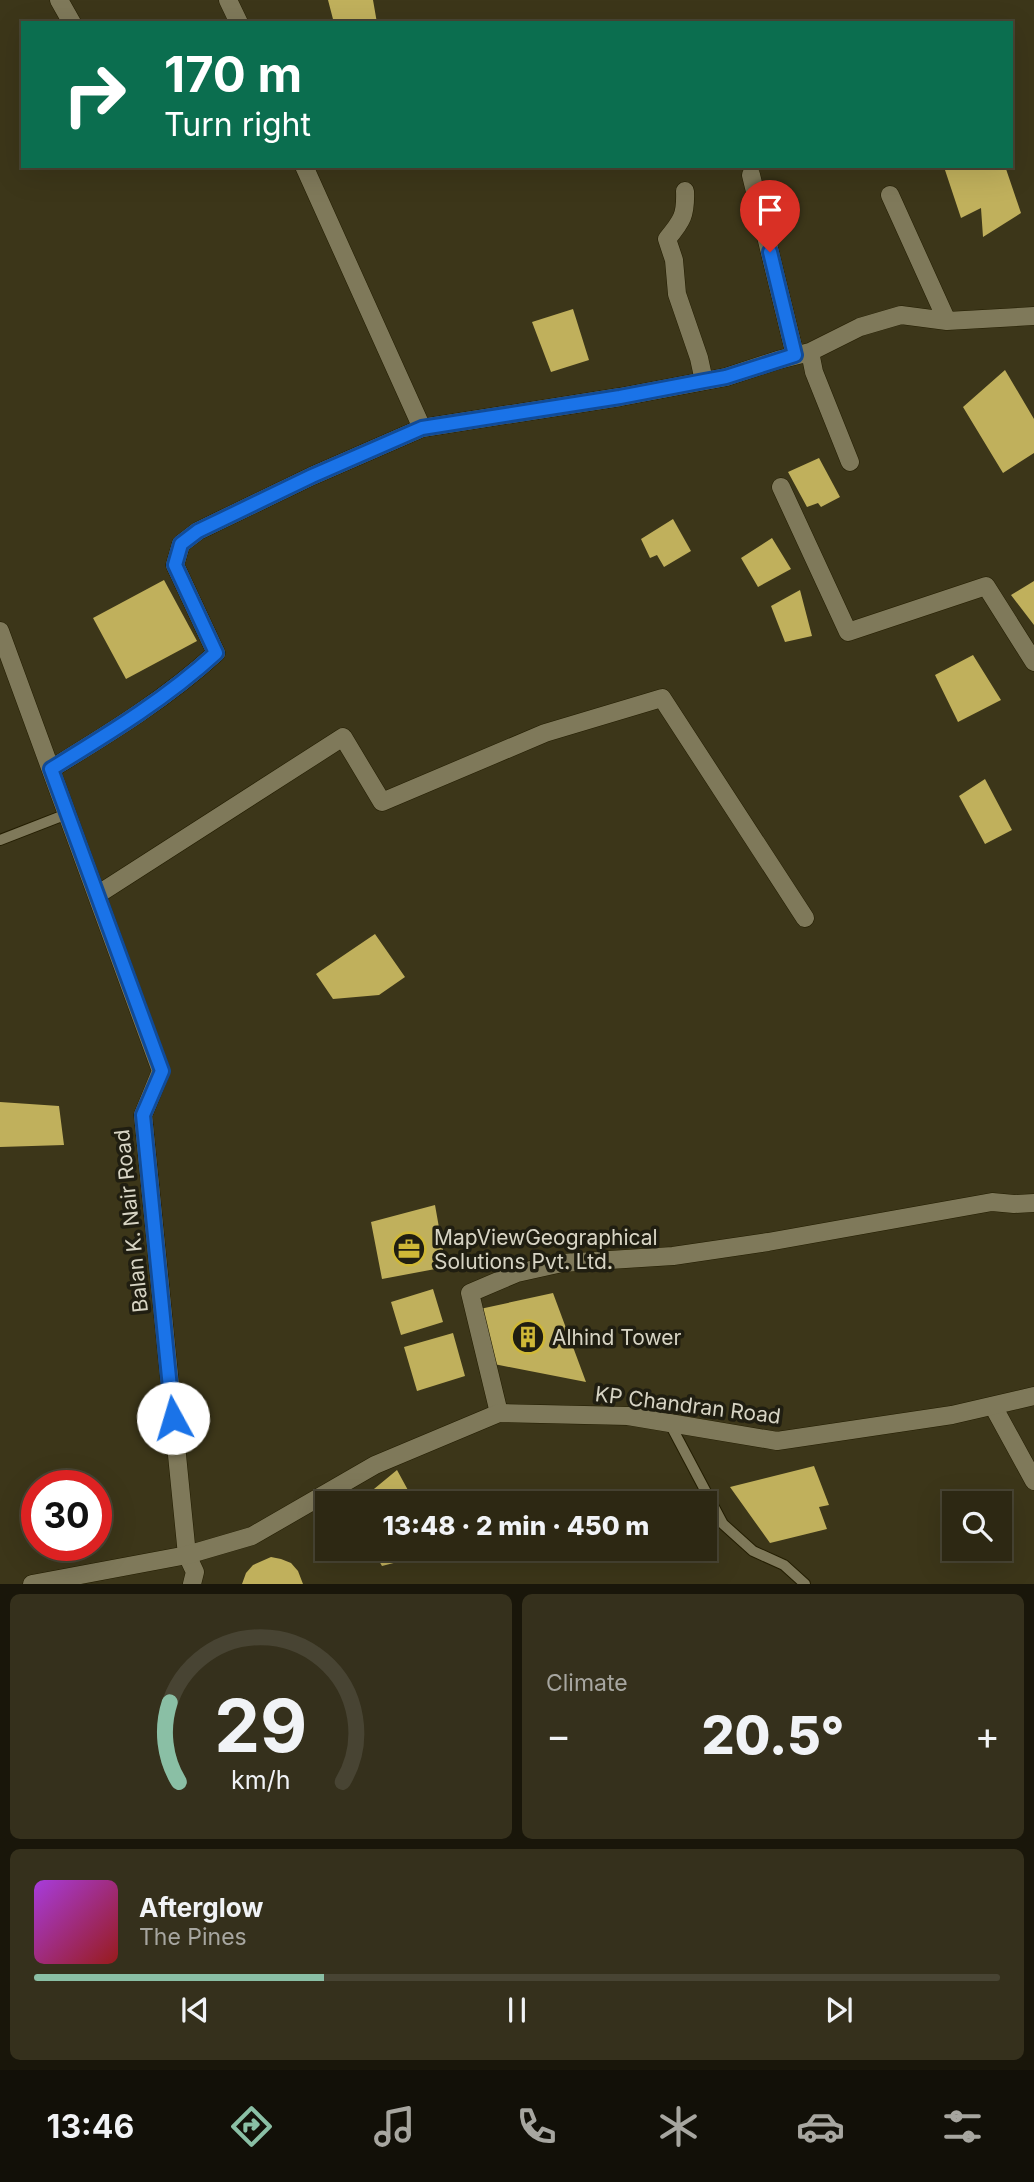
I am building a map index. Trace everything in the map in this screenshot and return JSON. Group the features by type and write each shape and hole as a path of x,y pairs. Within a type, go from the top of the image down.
{"street":[{"path":"59,0 71,21"},
{"path":"228,0 238,21"},
{"path":"305,168 422,428"},
{"path":"751,175 803,354 814,372 849,462"},
{"path":"685,191 686,207 682,222 667,239 674,260 677,294 704,381"},
{"path":"890,195 947,321"},
{"path":"51,769 136,716 216,653 175,565 181,544 198,531 289,487 422,428 620,397 726,377 803,354 860,327 901,315 947,321 1034,316"},
{"path":"781,486 848,632 986,586 1034,662"},
{"name":"Balan K. Nair Road","path":"0,631 162,1071 143,1115 187,1555 195,1572 192,1584"},
{"path":"97,895 343,737 382,802 545,733 662,698 805,918"},
{"path":"499,1413 470,1293 517,1273 562,1263 673,1256 768,1242 992,1202 1034,1203"},
{"name":"KP Chandran Road","path":"32,1584 187,1555 252,1536 374,1465 499,1413 628,1416 777,1441 952,1415 1034,1396"},
{"path":"993,1406 1034,1481"}],"lane":[{"path":"0,840 67,814"},
{"path":"670,1424 723,1524 753,1551 784,1565 804,1584"}],"building":[{"path":"328,0 373,0 377,21 333,21"},
{"path":"944,168 1006,168 1021,213 983,237 981,208 961,218"},
{"path":"573,309 589,360 551,372 532,322"},
{"path":"1005,370 1034,419 1034,453 1003,473 963,407"},
{"path":"819,458 840,497 821,507 818,503 807,507 788,472"},
{"path":"673,519 691,551 664,567 657,555 650,558 641,539"},
{"path":"772,538 791,569 758,587 741,558"},
{"path":"164,580 197,641 126,679 93,618"},
{"path":"1034,581 1034,625 1011,595"},
{"path":"800,590 812,636 785,642 771,606"},
{"path":"973,655 1001,700 958,722 935,675"},
{"path":"985,779 1012,830 985,844 959,796"},
{"path":"375,934 405,977 379,995 333,999 316,974"},
{"path":"0,1102 59,1106 64,1145 0,1147"},
{"path":"435,1205 446,1267 382,1279 371,1222"},
{"path":"433,1289 443,1322 401,1335 391,1302"},
{"name":"Alhind Tower","path":"553,1293 586,1382 494,1364 480,1309"},
{"path":"453,1333 465,1376 417,1391 404,1347"},
{"path":"814,1466 829,1505 819,1507 827,1529 770,1543 730,1487"},
{"path":"397,1470 408,1491 372,1491"},
{"path":"271,1557 291,1563 298,1571 303,1584 242,1584 253,1565"},
{"path":"379,1561 401,1561 382,1566"}],"place":[{"name":"MapViewGeographical Solutions Pvt. Ltd.","path":"409,1249"},
{"name":"Alhind Tower","path":"528,1337"}],"route":[{"path":"173,1418 143,1115 162,1071 51,769 136,716 216,653 175,565 181,544 198,531 312,476 422,428 620,397 726,377 795,355 770,252"}]}
